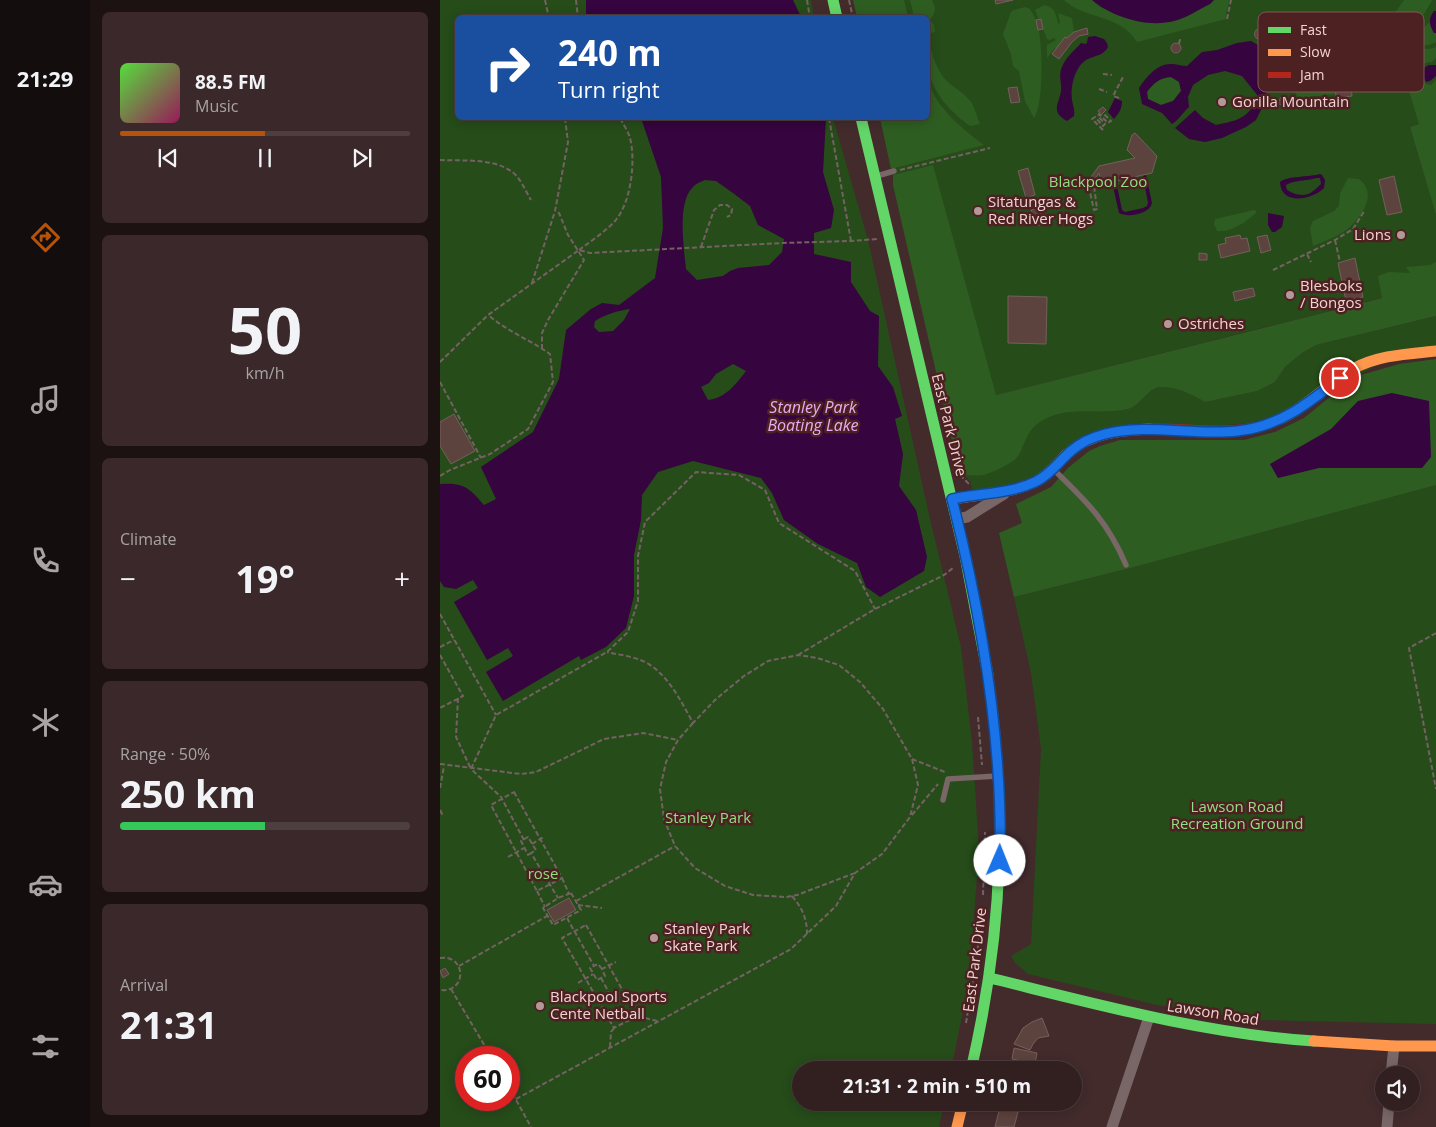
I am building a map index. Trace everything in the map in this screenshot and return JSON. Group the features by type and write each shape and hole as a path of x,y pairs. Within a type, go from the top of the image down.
{"main road":[{"path":"833,0 836,15"},
{"name":"East Park Drive","path":"861,120 875,176 884,238 957,519 988,678 998,776 1000,830 999,892 986,1007 974,1061"},
{"path":"952,499 1008,491 1036,481 1054,470 1071,452 1086,441 1104,434 1150,429 1238,431 1258,427 1297,411 1313,401 1340,378 1372,361 1392,356 1436,351"},
{"name":"Lawson Road","path":"990,978 1149,1017 1283,1039 1394,1046 1436,1046"},
{"path":"957,1127 961,1111"}],"street":[{"path":"957,519 967,517 1008,491"},
{"path":"1112,1127 1149,1017"},
{"path":"1392,1066 1394,1046"},
{"path":"1387,1127 1388,1111"}],"lane":[{"path":"875,176 894,171"},
{"path":"1054,470 1099,515 1119,548 1126,565"},
{"path":"943,800 948,779 998,776"}],"path":[{"path":"545,0 549,15"},
{"path":"576,0 578,15"},
{"path":"807,0 810,15"},
{"path":"849,0 852,15"},
{"path":"1227,19 1231,0"},
{"path":"1179,44 1180,39"},
{"path":"1103,74 1112,75"},
{"path":"1119,98 1113,96 1123,77"},
{"path":"1099,89 1107,92"},
{"path":"1103,113 1111,121 1103,129 1092,118 1094,116 1103,126 1105,124 1098,116 1099,114 1108,123"},
{"path":"532,284 555,211 568,142 565,120"},
{"path":"440,362 488,315 579,250 617,220 626,199 633,156 630,136 621,120"},
{"path":"829,120 851,242"},
{"path":"894,171 990,148"},
{"path":"440,160 490,163 511,170 520,180 531,200"},
{"path":"1087,178 1094,210 1097,209 1093,178"},
{"path":"701,247 714,210 720,205 727,205 732,209 731,215 727,217"},
{"path":"1273,270 1335,240 1353,228 1364,210"},
{"path":"542,349 542,333 548,320 584,260 568,235 559,213 555,211"},
{"path":"579,250 590,253 782,243 851,242 884,238"},
{"path":"1335,240 1340,262"},
{"path":"1307,254 1311,262"},
{"path":"440,476 490,454 528,429 553,382 550,354 501,326 488,315"},
{"path":"440,382 481,458"},
{"path":"470,769 496,715 607,652 628,632 638,601 638,556 645,522 696,472 739,475 765,490 779,523 855,571 875,609"},
{"path":"941,780 882,854 855,873 792,896 753,895 725,886 695,868 675,846 664,819 660,789 666,762 678,740 716,699 744,676 768,661 798,655 875,609 944,575 952,569"},
{"path":"440,614 496,715"},
{"path":"1436,633 1409,648 1436,789"},
{"path":"440,647 454,640"},
{"path":"607,652 645,662 664,676 693,723"},
{"path":"440,655 462,696 440,708"},
{"path":"798,655 839,665 860,682 883,709 912,759 918,785 910,817"},
{"path":"458,698 456,737 470,769 502,799 524,840"},
{"path":"978,713 983,768"},
{"path":"440,764 521,774 536,772 604,739 643,733 678,740"},
{"path":"912,759 947,773"},
{"path":"440,788 444,765"},
{"path":"514,792 569,894 571,893 578,905 580,910 553,925 491,805 502,799 514,792"},
{"path":"440,810 442,814 440,816"},
{"name":"East Park Drive","path":"983,896 985,823"},
{"path":"528,837 536,850 528,855 521,842 524,840 528,837"},
{"path":"532,844 544,837"},
{"path":"576,901 675,846"},
{"path":"508,858 524,848"},
{"path":"532,853 558,898"},
{"path":"520,1097 792,949 836,906 855,873"},
{"path":"537,891 562,878"},
{"path":"545,907 558,898 569,894"},
{"path":"792,896 804,914 807,922 807,934"},
{"path":"578,905 602,908"},
{"name":"East Park Drive","path":"966,1029 982,906"},
{"path":"459,966 547,916"},
{"path":"567,917 594,966"},
{"path":"614,1028 562,938 586,925 637,1016"},
{"path":"440,958 452,960 459,966 460,979 451,989 440,990"},
{"path":"602,969 616,962"},
{"path":"598,964 605,976 597,980 590,968 594,966 598,964"},
{"path":"578,982 593,974"},
{"path":"601,978 613,1000"},
{"path":"451,989 485,1046"},
{"path":"610,1048 611,1032 614,1028 637,1016 657,1021"},
{"path":"520,1106 531,1127"}],"green space":[{"name":"Stanley Park","path":"440,0 811,0 814,15 455,15 455,120 834,120 868,240 929,515 961,647 972,742 979,851 969,981 953,1061 792,1061 792,1111 942,1111 939,1127 440,1127"},
{"name":"Blackpool Zoo","path":"853,0 1436,0 1436,96 1419,124 1410,127 1436,215 1436,284 996,395 990,403 893,185 893,175 880,120 930,120 930,15 857,15"},
{"path":"853,0 904,0 908,15 857,15"},
{"path":"910,0 932,0 935,10 930,20 930,15 914,15"},
{"path":"1064,0 1092,0 1100,7 1151,23 1173,21 1210,4 1214,0 1229,0 1226,19 1137,42 1122,26 1082,11"},
{"path":"1404,0 1432,0 1424,15 1424,12 1396,12"},
{"path":"1044,5 1053,9 1058,24 1060,23 1058,13 1072,18 1074,32 1057,49 1055,48 1047,58 1047,45 1056,40 1054,38 1047,39 1035,10"},
{"path":"1025,7 1030,9 1036,19 1040,43 1040,100 1034,118 1025,101 1019,71 1013,66 1011,54 1003,34 1011,12"},
{"path":"930,20 934,25 935,32 930,33"},
{"path":"1430,22 1434,33 1436,33 1436,42 1424,45 1425,27"},
{"path":"930,44 938,68 944,78 971,102 980,124 970,126 956,115 944,102 930,78"},
{"path":"1436,47 1436,58 1432,62 1424,64 1424,48"},
{"path":"1171,77 1179,82 1181,91 1173,101 1161,105 1148,99 1147,92 1155,84 1163,78"},
{"path":"1436,80 1436,215 1410,127 1419,124 1409,92 1424,92 1424,82 1431,85"},
{"path":"930,86 938,101 951,117 984,145 891,169 880,120 930,120"},
{"path":"1295,92 1336,92 1336,94 1298,98"},
{"path":"933,165 996,395 1382,298 1378,276 1389,272 1410,273 1406,267 1430,265 1436,262 1436,316 1316,345 1302,353 1285,367 1275,382 1257,391 1205,402 1179,390 1162,387 1152,390 1137,404 1128,409 1057,414 1046,418 1033,428 1019,455 1013,461 987,474 964,475 951,437 893,185 893,175"},
{"path":"1348,178 1359,179 1367,190 1368,197 1364,209 1356,221 1343,232 1313,246 1310,228 1313,221 1334,211 1339,206 1340,194"},
{"path":"1254,210 1256,213 1238,226 1228,230 1217,231 1214,224 1215,219"},
{"path":"1436,316 1436,351 1392,356 1278,421 1104,434 1054,470 974,496 970,481 964,475 983,475 1018,457 1031,429 1043,419 1054,414 1078,410 1130,408 1136,405 1148,393 1162,387 1177,388 1205,402 1256,391 1275,382 1285,367 1302,353 1316,345"},
{"path":"1436,359 1436,485 1138,566 1014,597 999,533 1022,523 1016,504 1051,487 1068,468 1089,451 1120,440 1244,440 1275,432 1304,418 1347,383 1361,375 1399,364"},
{"name":"Lawson Road Recreation Ground","path":"1436,485 1436,1024 1257,1020 1157,1005 1028,974 1015,963 1011,956 1031,944 1041,749 1031,673 1014,597 1138,566"}],"water":[{"path":"586,0 793,0 800,15 586,15"},
{"path":"1092,0 1214,0 1210,4 1178,20 1153,23 1141,22 1120,16"},
{"path":"1434,11 1436,11 1436,33 1434,33 1430,22"},
{"path":"1095,36 1104,39 1108,47 1102,54 1083,62 1077,71 1072,89 1074,116 1067,121 1057,111 1061,91 1061,70 1065,60 1081,43 1087,43 1088,37"},
{"path":"1251,41 1258,45 1258,92 1266,92 1264,104 1256,120 1246,127 1222,138 1205,142 1189,139 1175,128 1195,110 1203,118 1216,125 1237,120 1250,110 1258,96 1242,76 1225,71 1208,75 1193,85 1188,97 1189,107 1172,124 1162,113 1142,104 1139,88 1148,76 1161,66 1171,64 1187,66 1202,52 1217,50 1237,43","holes":["1171,77 1179,82 1181,91 1173,101 1161,105 1148,99 1147,92 1160,80"]},
{"path":"1436,65 1436,76 1426,82 1424,78 1425,67"},
{"path":"1115,98 1122,101 1120,111 1114,119 1108,112"},
{"name":"Stanley Park Boating Lake","path":"642,120 826,120 823,172 834,210 831,228 814,233 814,254 851,262 851,282 870,311 879,316 878,366 893,387 902,416 895,419 903,454 899,486 916,510 927,557 924,571 880,597 866,587 857,563 818,544 784,520 772,493 761,478 693,461 658,472 642,495 641,520 634,555 634,596 626,628 606,647 581,660 579,656 503,701 486,672 513,656 508,648 487,660 454,602 478,588 473,580 456,589 444,587 440,581 440,484 455,484 465,487 484,505 496,499 481,467 533,432 559,379 566,330 591,309 602,303 619,305 655,278 663,228 661,177","holes":["705,180 716,181 750,206 758,225 784,239 782,252 769,265 738,268 723,276 697,280 686,269 683,239 684,205 687,195 696,184","630,309 624,320 613,331 599,332 594,327 595,321 612,313","733,364 746,371 725,393 708,400 701,387 709,383 716,374"]},
{"path":"1146,175 1152,203 1150,207 1143,212 1133,215 1119,213 1112,182 1116,181 1122,210 1125,212 1147,206 1143,176"},
{"path":"1322,175 1325,180 1324,188 1312,196 1291,198 1282,190 1280,182 1283,180","holes":["1320,178 1321,184 1315,190 1305,195 1290,192 1286,188 1286,185 1292,182"]},
{"path":"1268,213 1284,216 1282,227 1275,232 1272,232 1268,225"},
{"path":"1392,393 1429,401 1431,457 1422,468 1319,468 1278,478 1270,464 1331,429 1358,401"}],"building":[{"path":"995,0 1013,0 996,4"},
{"path":"1041,19 1043,29 1038,30 1036,20"},
{"path":"1087,28 1088,34 1079,36 1072,42 1059,59 1052,54 1065,37 1067,38 1074,32"},
{"path":"1258,29 1258,39 1255,36"},
{"path":"1174,43 1178,43 1181,48 1180,52 1174,53 1171,50 1171,46"},
{"path":"1017,87 1020,102 1011,103 1008,88"},
{"path":"1336,92 1352,92 1352,96 1344,97 1345,102 1337,103"},
{"path":"1281,97 1284,99 1281,105 1278,103"},
{"path":"1103,107 1106,110 1101,115 1098,111"},
{"path":"1135,133 1157,156 1152,173 1102,184 1099,173 1095,179 1091,177 1099,166 1135,158 1127,150 1132,135"},
{"path":"1028,168 1035,195 1026,198 1018,171"},
{"path":"1394,176 1402,212 1387,215 1379,180"},
{"path":"1065,179 1067,186 1057,188 1055,181"},
{"path":"1040,208 1044,224 1035,226 1031,210"},
{"path":"1240,235 1241,239 1247,238 1250,251 1221,258 1218,245 1226,243 1225,238"},
{"path":"1267,235 1271,250 1261,253 1257,237"},
{"path":"1199,253 1207,254 1207,260 1199,260"},
{"path":"1355,258 1363,297 1346,301 1338,263"},
{"path":"1253,288 1255,296 1235,301 1233,292"},
{"path":"1008,296 1047,297 1046,344 1008,343"},
{"path":"454,414 475,451 451,464 440,446 440,422"},
{"path":"569,898 576,910 554,922 547,910"},
{"path":"445,968 449,974 443,978 440,971"},
{"path":"1042,1018 1049,1036 1038,1038 1030,1050 1014,1044 1023,1028"},
{"path":"1014,1048 1037,1053 1036,1061 1012,1059"},
{"path":"999,1111 1018,1112 1014,1127 995,1127"}],"traffic: fast":[{"path":"833,0 836,15"},
{"path":"861,120 965,556 988,675"},
{"path":"973,1061 990,966 996,914 999,861"},
{"path":"990,978 1110,1008 1192,1025 1232,1032 1314,1041"}],"traffic: slow":[{"path":"1280,419 1363,364 1393,356 1436,351"},
{"path":"952,499 1025,486 1044,477 1067,454 1085,441 1106,434 1150,429"},
{"path":"1314,1041 1394,1046 1436,1046"},
{"path":"957,1127 961,1111"}],"traffic: jam":[{"path":"1150,429 1232,431 1249,429 1280,419"},
{"path":"988,675 998,767 999,861"}],"place":[{"name":"Gorilla Mountain","path":"1222,102"},
{"name":"Sitatungas & Red River Hogs","path":"978,211"},
{"name":"Lions","path":"1401,235"},
{"name":"Blesboks / Bongos","path":"1290,295"},
{"name":"Ostriches","path":"1168,324"},
{"name":"Stanley Park Skate Park","path":"654,938"},
{"name":"Blackpool Sports Cente Netball","path":"540,1006"}],"route":[{"path":"1000,861 998,776 991,699 970,578 952,499 1008,491 1036,481 1054,470 1071,452 1086,441 1104,434 1150,429 1238,431 1258,427 1297,411 1313,401 1340,378"}],"park label":[{"name":"rose","path":"543,874"}]}
